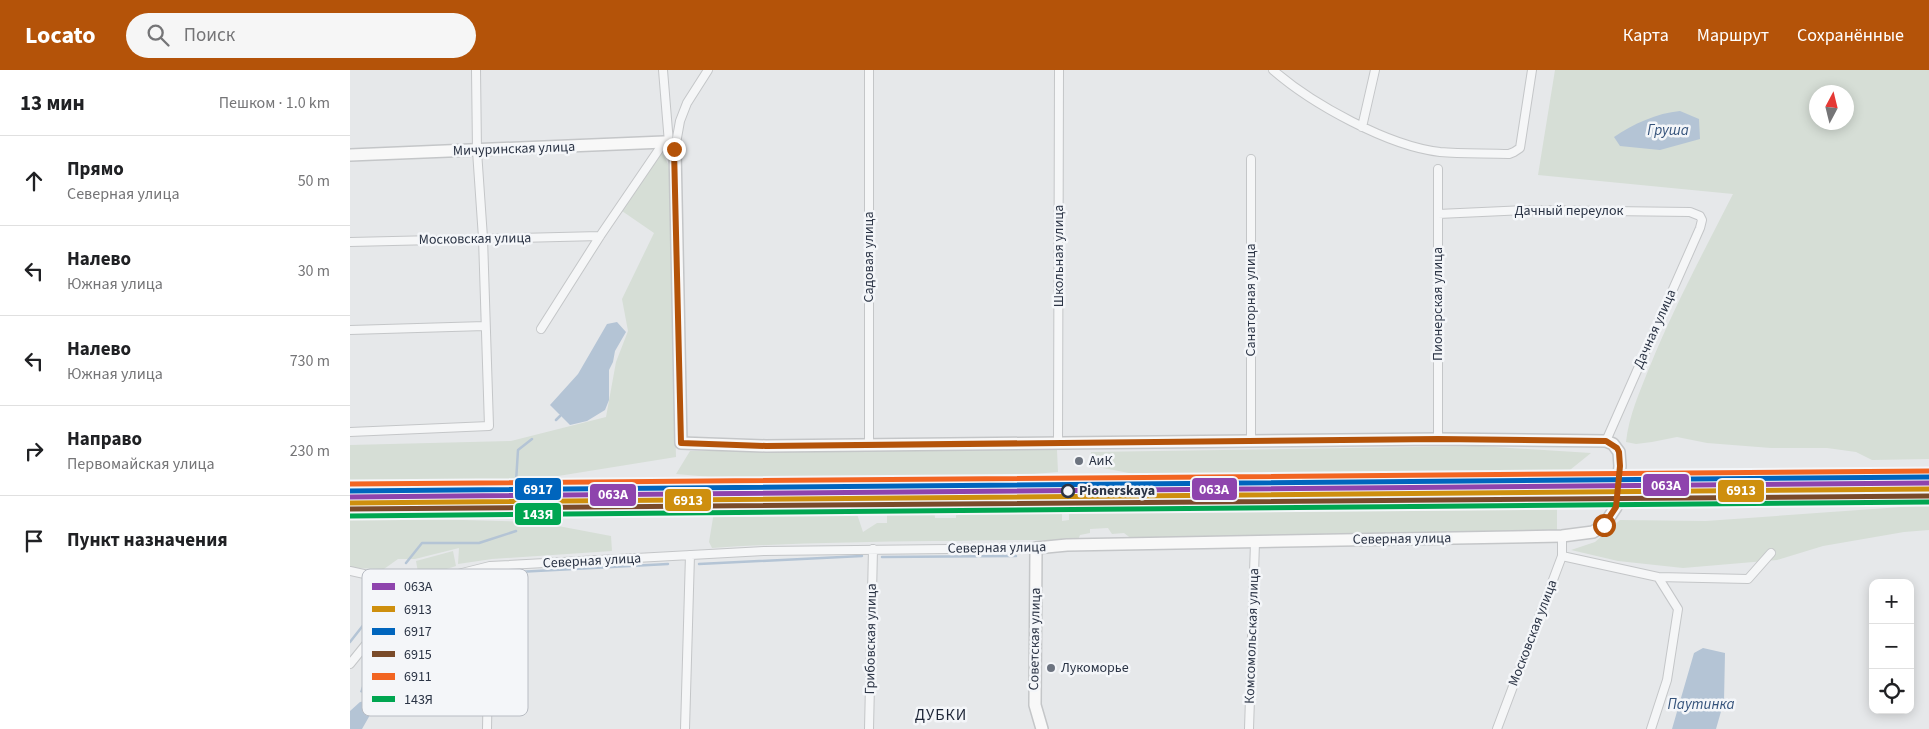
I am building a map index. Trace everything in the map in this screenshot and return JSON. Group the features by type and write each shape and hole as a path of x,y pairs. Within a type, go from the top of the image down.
{"street":[{"path":"350,432 490,426 483,238 477,151 476,70"},
{"path":"663,70 669,145 681,443 766,446 1438,439 1606,441"},
{"path":"541,329 600,236 669,145 685,108 708,70"},
{"name":"Садовая улица","path":"869,70 869,444"},
{"name":"Школьная улица","path":"1058,443 1059,70"},
{"path":"1273,70 1315,102 1362,127 1411,145 1439,152 1508,154 1520,148 1532,70"},
{"path":"1362,127 1374,70"},
{"name":"Мичуринская улица","path":"350,155 669,145"},
{"name":"Санаторная улица","path":"1251,159 1251,441"},
{"name":"Пионерская улица","path":"1438,169 1438,439"},
{"name":"Дачный переулок","path":"1438,214 1527,210 1690,212 1700,216"},
{"name":"Дачная улица","path":"1606,441 1700,228 1702,220 1700,216"},
{"name":"Московская улица","path":"350,242 600,236"},
{"path":"350,330 485,326"},
{"name":"Северная улица","path":"478,569 490,566 764,551 1036,548 1066,545 1562,536 1593,532 1604,525 1616,507 1620,466 1619,452 1613,444 1606,441"},
{"name":"Московская улица","path":"1497,729 1562,556 1562,536"},
{"name":"Комсомольская улица","path":"1249,729 1255,542"},
{"name":"Советская улица","path":"1036,548 1035,705 1042,729"},
{"name":"Грибовская улица","path":"869,729 873,549"},
{"path":"1562,556 1658,577 1748,579 1772,553"},
{"path":"685,729 690,555"},
{"path":"1651,729 1667,680 1678,609 1658,577"},
{"path":"350,664 362,649"},
{"path":"487,716 487,729"}],"shaded area":[{"path":"1555,70 1929,70 1929,459 1872,460 1856,452 1827,448 1771,448 1707,443 1677,437 1636,444 1626,442 1635,403 1659,344 1733,194 1538,175"},
{"path":"662,152 670,168 676,457 527,481 350,483 350,445 511,441 606,417 616,362 628,331 622,299 654,233 622,211"},
{"path":"1479,446 1591,453 1565,474 1421,472 1289,475 1129,473 1092,466 1091,452"},
{"path":"1057,450 1058,472 975,479 874,477 806,485 676,474 690,451"},
{"path":"1395,502 1557,504 1557,533 1133,540 1124,533 1112,534 1108,528 1090,529 1090,533 1080,535 1077,542 1023,540 878,542 712,548 709,542 714,512 748,517 768,514 856,511 863,532 877,523 887,523 887,510 934,509 935,518 956,518 956,508 1062,506 1062,521 1069,520 1069,505 1147,510 1296,507"},
{"path":"1929,505 1929,530 1904,532 1823,546 1777,560 1683,568 1618,561 1571,550 1595,542 1620,520 1706,521"},
{"path":"350,517 537,522 611,536 612,551 492,559 458,564 459,548 415,559 398,559 384,569 350,568"},
{"path":"453,551 456,566 447,569 417,569 416,561"}],"water":[{"name":"Груша","path":"1680,111 1699,119 1700,139 1660,150 1620,146 1614,137 1646,120"},
{"path":"617,322 626,332 615,351 609,370 609,400 605,410 587,421 570,425 550,405 578,374 607,324"},
{"name":"Паутинка","path":"1703,648 1725,653 1724,701 1716,729 1672,729 1694,653"},
{"path":"362,702 362,716 369,716 362,729 350,729 350,711"}],"waterway":[{"path":"556,420 560,416"},
{"path":"516,482 518,450 532,439"},
{"path":"406,563 422,543 479,543 516,531"},
{"path":"699,564 862,556"},
{"path":"882,557 1016,556"},
{"path":"528,571 668,564"},
{"path":"350,642 362,627"}],"transit line":[{"name":"6911","path":"350,484 1929,471"},
{"name":"6917","path":"350,491 1929,477"},
{"name":"063А","path":"350,497 1929,483"},
{"name":"6913","path":"350,503 1929,489"},
{"name":"6915","path":"350,509 1929,496"},
{"name":"143Я","path":"350,516 1929,502"}],"place":[{"name":"АиК","path":"1079,461"},
{"name":"Pionerskaya","path":"1068,491"},
{"name":"Лукоморье","path":"1051,668"}],"district":[{"name":"ДУБКИ","path":"941,715"}],"route":[{"path":"674,149 681,443 766,446 1438,439 1606,441 1617,448 1620,466 1616,507 1604,525"}]}
